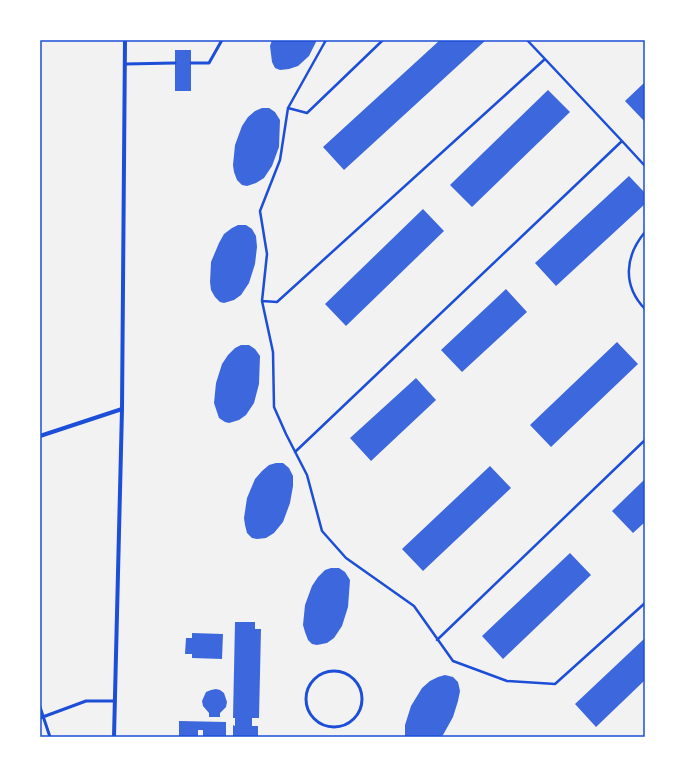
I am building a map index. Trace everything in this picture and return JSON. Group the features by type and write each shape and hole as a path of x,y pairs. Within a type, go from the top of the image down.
{"street":[{"path":"114,737 122,410 125,40"},
{"path":"40,436 122,410"}],"lane":[{"path":"191,63 209,63 222,40"},
{"path":"125,64 175,63"},
{"path":"331,671 339,671 353,678 361,692 360,708 356,715 344,724 329,726 321,724 310,713 307,706 306,698 311,683 316,677 331,671"},
{"path":"42,717 86,701 115,701"},
{"path":"40,707 42,717 50,737"}],"path":[{"path":"326,40 288,108 280,160 260,211 267,254 262,301 273,352 274,407 307,475 322,531 346,558 414,606 453,661 507,680 555,684 645,603"},
{"path":"288,108 308,113 383,40"},
{"path":"527,40 645,166"},
{"path":"262,301 277,302 545,59"},
{"path":"295,452 622,141"},
{"path":"645,232 632,251 629,261 630,284 634,294 645,309"},
{"path":"437,640 645,440"}],"building":[{"path":"272,40 317,40 309,56 298,66 280,70 275,68 272,62 270,46"},
{"path":"440,40 486,40 344,170 323,147"},
{"path":"175,50 191,50 191,91 175,91"},
{"path":"645,82 645,122 625,101"},
{"path":"548,90 570,112 472,207 450,185"},
{"path":"262,108 269,108 275,112 280,120 279,147 272,166 264,178 247,186 242,185 237,180 234,172 233,165 235,145 242,126 248,117 255,111"},
{"path":"629,176 645,193 645,204 556,286 535,263"},
{"path":"423,209 444,231 346,326 325,304"},
{"path":"238,225 246,225 252,229 256,236 257,247 255,264 249,283 241,295 234,300 224,303 220,302 215,297 211,290 211,262 224,234"},
{"path":"506,289 527,312 462,372 441,350"},
{"path":"617,342 638,364 551,447 530,425"},
{"path":"241,345 249,345 255,349 260,356 259,384 254,403 246,415 239,420 229,423 219,418 214,403 216,383 222,364 235,348"},
{"path":"416,378 436,400 371,461 350,438"},
{"path":"283,463 289,468 293,476 290,503 283,522 274,533 266,538 252,538 247,533 244,518 247,498 255,479 269,465"},
{"path":"490,466 511,488 423,571 402,549"},
{"path":"645,479 645,522 633,533 612,511"},
{"path":"570,553 591,575 503,659 482,636"},
{"path":"339,568 345,572 350,580 348,607 342,626 334,638 327,643 317,645 312,644 308,640 303,625 305,605 312,586 318,577 325,570"},
{"path":"235,622 255,622 255,629 261,629 259,718 252,718 252,726 258,726 258,737 233,737 233,725 235,726 235,718 233,718"},
{"path":"192,633 223,634 222,659 192,658 192,654 185,654 186,638 192,638"},
{"path":"645,638 645,680 596,727 575,704"},
{"path":"445,675 453,677 458,682 460,691 453,717 443,735 440,737 405,737 405,725 411,706 422,688 430,681"},
{"path":"216,689 224,693 227,702 226,707 220,713 220,717 209,717 209,713 203,706 202,701 206,692"},
{"path":"179,721 226,722 226,737 203,737 203,730 198,730 198,737 179,737"}]}
